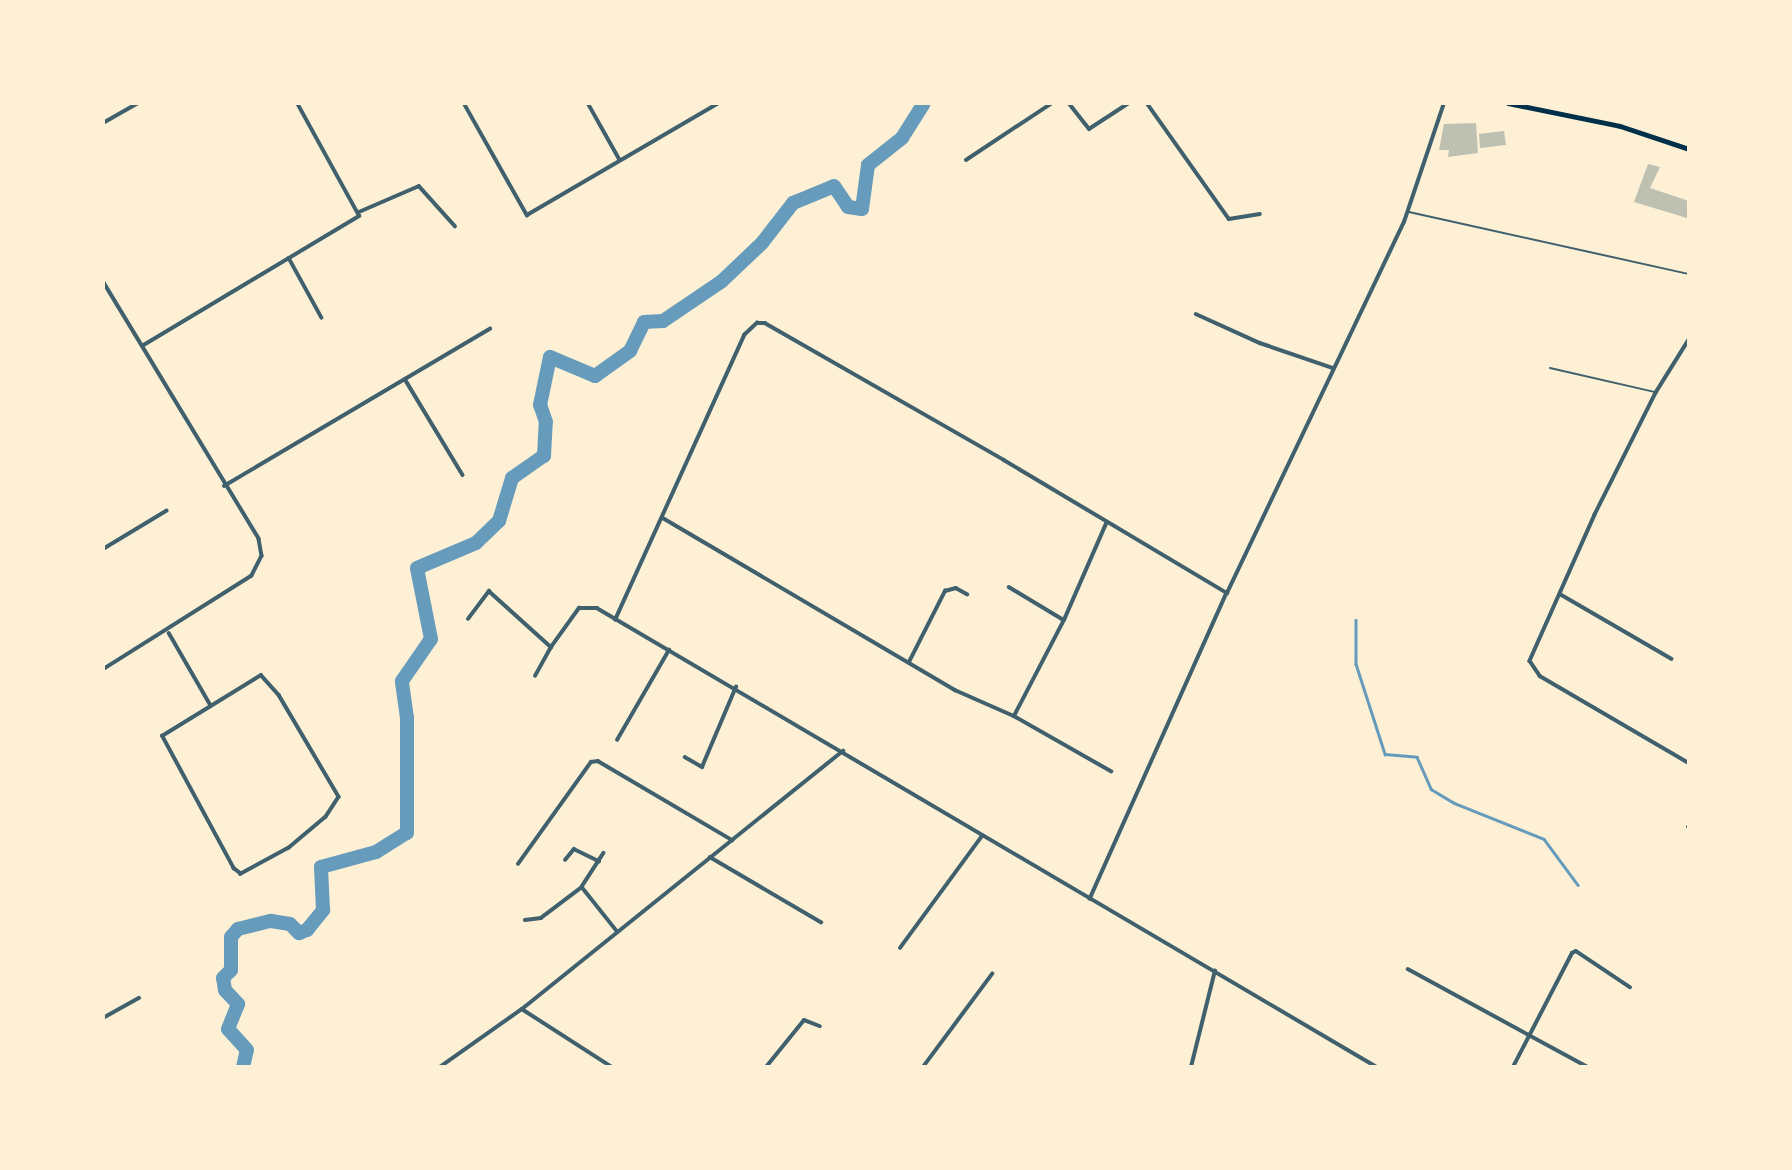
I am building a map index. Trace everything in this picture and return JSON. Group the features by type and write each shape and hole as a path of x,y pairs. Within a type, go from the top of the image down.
{"highway":[{"path":"1508,103 1620,126 1689,149"}],"street":[{"path":"103,123 138,103"},
{"path":"297,103 359,214"},
{"path":"464,103 527,215 709,106 719,103"},
{"path":"588,103 620,160"},
{"path":"966,160 1052,103"},
{"path":"1069,103 1089,129 1129,103"},
{"path":"1147,103 1229,219 1260,214"},
{"path":"1090,899 1227,593 1408,212 1444,103"},
{"path":"142,346 359,214 419,186 455,226"},
{"path":"289,258 322,318"},
{"path":"103,281 224,486 259,539 261,562 252,576 169,632 103,670"},
{"path":"1196,314 1260,343 1333,368"},
{"path":"615,620 744,335 752,325 761,323 1004,460 1106,524 1227,593"},
{"path":"224,486 490,329"},
{"path":"1689,340 1656,393 1532,654 1533,670 1689,763"},
{"path":"405,379 463,475"},
{"path":"103,549 166,511"},
{"path":"663,519 909,662 1002,714 1014,716 1111,771"},
{"path":"1014,716 1064,620 1106,524"},
{"path":"1009,587 1064,620"},
{"path":"909,662 945,591 956,588 967,594"},
{"path":"468,619 489,591 551,647"},
{"path":"1559,594 1671,659"},
{"path":"535,676 551,647 579,608 597,608 736,687 982,836 1377,1067"},
{"path":"169,632 210,704"},
{"path":"617,740 669,650"},
{"path":"267,676 339,797 314,827 278,857 249,872 234,869 163,743 162,736 168,729 210,704 254,677 267,676"},
{"path":"685,757 702,767 736,687"},
{"path":"440,1067 522,1009 843,751"},
{"path":"519,864 591,762 598,761 732,840"},
{"path":"900,947 982,836"},
{"path":"565,860 574,849 600,861"},
{"path":"526,920 541,918 582,887 604,853"},
{"path":"710,857 821,922"},
{"path":"582,887 617,931"},
{"path":"1513,1067 1528,1033 1572,953 1576,951 1630,987"},
{"path":"1408,969 1588,1067"},
{"path":"1191,1067 1214,971"},
{"path":"923,1067 992,974"},
{"path":"103,1018 139,998"},
{"path":"522,1009 611,1067"},
{"path":"766,1067 804,1020 820,1026"}],"lane":[{"path":"1408,212 1689,274"},
{"path":"1550,368 1656,393"}],"building":[{"path":"1476,123 1478,153 1448,157 1449,150 1439,150 1444,124"},
{"path":"1504,131 1506,145 1480,148 1479,134"},
{"path":"1648,164 1660,167 1650,188 1689,201 1687,218 1634,202"}],"waterway":[{"path":"243,1067 247,1050 228,1029 238,1004 225,990 223,978 231,970 231,937 238,929 271,921 290,924 299,933 307,930 323,910 321,867 376,852 407,833 407,718 402,681 431,639 417,568 476,543 499,521 512,478 544,456 546,422 540,405 550,357 595,376 630,351 644,322 663,321 722,281 762,243 793,203 834,186 848,207 862,209 868,165 902,138 924,103"},
{"path":"1356,620 1356,664 1385,754 1417,757 1431,789 1454,803 1544,839 1578,885"}]}
